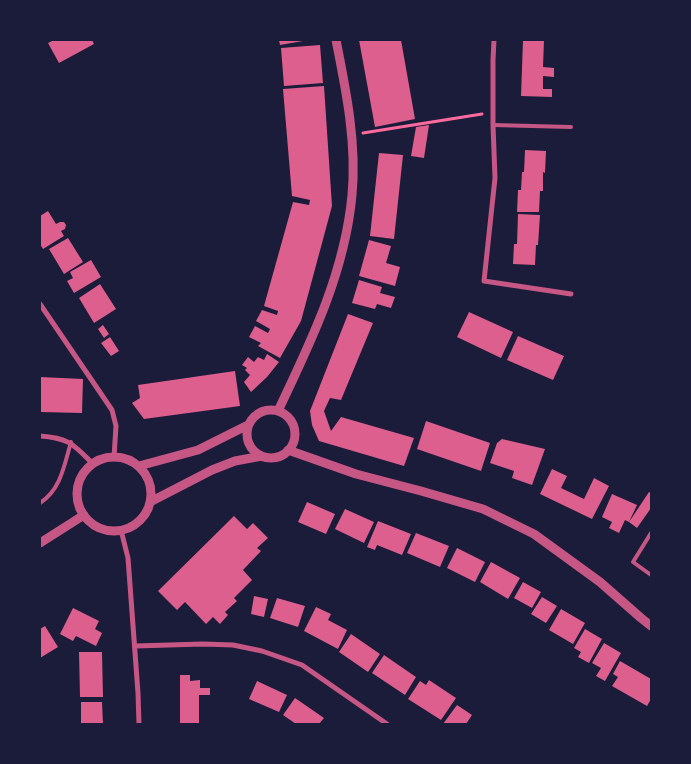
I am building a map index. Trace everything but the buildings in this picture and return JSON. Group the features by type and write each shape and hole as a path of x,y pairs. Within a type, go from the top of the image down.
{"street":[{"path":"278,411 302,361 327,301 338,270 345,241 352,194 351,135 348,101 336,40"},
{"path":"494,40 493,125 495,178 484,281 571,294"},
{"path":"40,304 112,410 116,426 114,457"},
{"path":"263,411 278,411 292,423 293,441 288,450 283,454 269,458 262,456 254,451 249,443 248,425 257,414 263,411"},
{"path":"139,466 198,450 248,425"},
{"path":"40,436 55,437 70,442 92,464"},
{"path":"288,450 356,474 483,509 534,534 600,582 651,625"},
{"path":"150,502 212,470 234,462 262,456"},
{"path":"114,457 123,458 139,466 150,483 151,492 150,502 140,521 131,527 110,531 91,523 84,515 79,505 77,493 79,482 84,472 92,464 102,459 114,457"},
{"path":"40,543 84,515"},
{"path":"120,530 128,558 139,724"},
{"path":"135,646 233,645 262,651 302,665 387,724"}],"lane":[{"path":"493,125 571,127"},
{"path":"40,503 49,497 61,478 70,442"},
{"path":"651,534 633,562 651,575"}],"path":[{"path":"351,135 493,112"}]}
